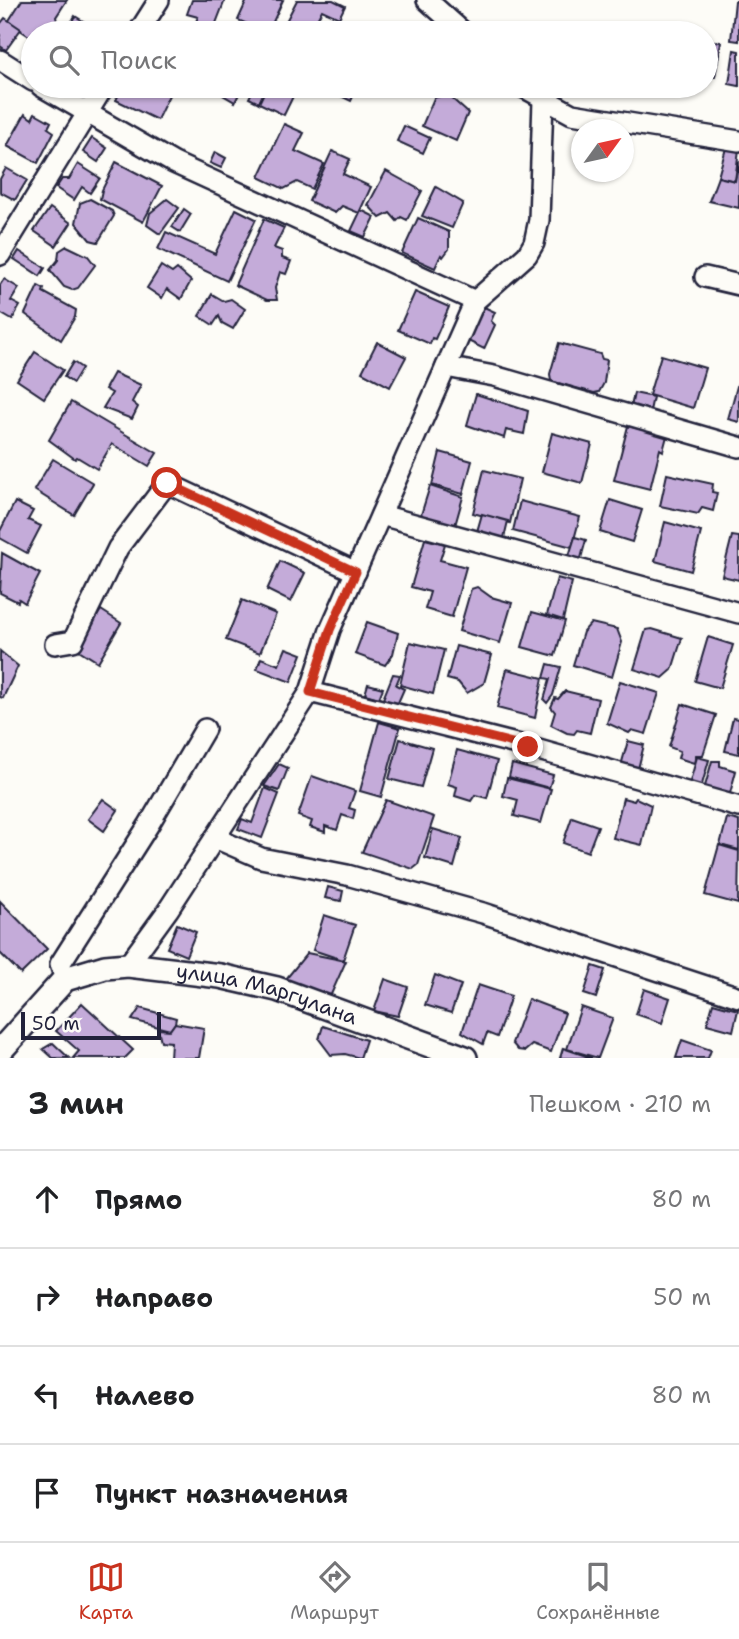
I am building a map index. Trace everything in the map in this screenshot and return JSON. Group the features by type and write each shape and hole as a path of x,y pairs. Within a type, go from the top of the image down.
{"street":[{"path":"146,21 159,0"},
{"path":"432,2 452,21"},
{"path":"0,60 21,73"},
{"path":"60,98 174,163 475,301"},
{"path":"0,255 96,98"},
{"path":"540,98 572,114 739,141"},
{"path":"128,965 310,692 330,630 475,301 527,255 534,243 539,220 543,100"},
{"path":"705,277 739,285"},
{"path":"446,367 494,376 600,409 739,447"},
{"path":"55,644 72,641 118,548 167,483 356,572"},
{"path":"381,516 739,613"},
{"path":"310,692 528,747 739,807"},
{"path":"0,1051 65,979 60,964 148,826 205,729"},
{"path":"215,838 261,858 347,875 483,913 739,998"},
{"name":"улица Маргулана","path":"65,979 105,967 128,965 220,976 277,989 465,1058"}],"building":[{"path":"22,0 67,0 56,17 57,21 21,21 21,31 8,22"},
{"path":"192,0 225,0 217,21 196,21 198,17 187,14"},
{"path":"247,0 283,0 273,21 238,20"},
{"path":"297,0 333,0 345,6 339,18 322,10 316,21 286,21"},
{"path":"735,1 739,1 739,41 731,40"},
{"path":"5,18 21,29 6,50 0,46 0,24"},
{"path":"734,50 739,51 739,86 729,84"},
{"path":"117,98 168,98 157,120 116,100"},
{"path":"249,98 261,98 259,103"},
{"path":"261,98 292,98 284,115 259,103"},
{"path":"434,98 451,98 468,113 456,141 422,126"},
{"path":"35,113 51,122 48,128 54,132 38,163 7,146 25,114 32,119"},
{"path":"284,124 304,133 295,151 324,164 312,189 297,182 284,189 259,177"},
{"path":"404,126 430,138 423,153 397,141"},
{"path":"92,138 107,148 98,162 83,152"},
{"path":"726,148 739,149 735,181 718,177"},
{"path":"332,151 350,159 343,174 371,187 359,213 342,206 335,213 309,201"},
{"path":"215,152 226,158 221,168 210,163"},
{"path":"739,161 739,208 709,201 718,177 735,181"},
{"path":"116,162 162,186 143,222 100,199"},
{"path":"78,164 100,178 90,193 82,187 74,200 56,188 62,179 69,179"},
{"path":"6,168 27,180 15,200 0,192 0,179"},
{"path":"386,171 422,191 407,220 401,217 397,221 390,213 380,218 368,205"},
{"path":"436,187 463,203 452,228 422,216"},
{"path":"90,199 112,211 114,216 98,242 90,240 76,223 80,203"},
{"path":"167,199 179,208 160,234 147,225 150,213"},
{"path":"50,208 71,223 56,246 34,231"},
{"path":"184,209 191,214 180,232 172,227"},
{"path":"236,209 256,219 227,281 158,249 166,232 215,254"},
{"path":"361,210 375,217 365,237 351,231"},
{"path":"418,218 449,232 449,249 443,257 441,255 435,268 402,253"},
{"path":"264,219 284,228 274,248 282,251 282,258 291,261 286,274 280,272 275,288 277,300 267,300 235,285"},
{"path":"67,246 88,256 95,265 78,288 72,290 64,287 50,270 58,260 59,251"},
{"path":"19,251 45,268 40,276 14,259"},
{"path":"161,266 172,273 177,269 191,281 181,299 167,289 162,298 147,288"},
{"path":"4,279 19,288 11,301 20,306 12,320 0,313 0,285"},
{"path":"38,286 44,289 43,292 76,310 75,317 61,340 25,314"},
{"path":"415,292 449,307 435,339 432,338 430,344 398,330"},
{"path":"212,294 224,301 231,299 245,309 233,329 222,323 219,316 213,325 199,316"},
{"path":"484,307 495,312 491,321 495,325 484,349 468,341"},
{"path":"377,342 406,357 390,387 362,372"},
{"path":"559,343 600,354 602,359 607,360 604,383 599,392 551,381 550,374"},
{"path":"35,352 63,370 44,398 17,380"},
{"path":"661,355 705,368 693,408 649,395"},
{"path":"73,362 82,368 73,383 64,377"},
{"path":"114,373 141,385 132,402 138,407 132,419 103,408 112,393 105,389"},
{"path":"739,379 739,422 728,419"},
{"path":"634,393 653,397 650,411 631,407"},
{"path":"476,394 528,411 524,434 506,430 504,438 467,425"},
{"path":"71,402 157,453 149,466 112,444 97,469 77,457 75,459 49,440"},
{"path":"628,426 667,436 663,451 660,449 650,489 614,480"},
{"path":"552,433 592,444 582,483 542,472"},
{"path":"440,452 472,461 463,494 432,485"},
{"path":"53,459 93,483 74,515 34,490"},
{"path":"484,470 520,479 510,523 473,513"},
{"path":"667,474 713,484 712,492 717,493 713,511 702,508 698,514 660,506"},
{"path":"430,486 463,497 454,529 420,518"},
{"path":"610,500 642,510 632,542 600,532"},
{"path":"520,501 580,517 572,547 513,531"},
{"path":"15,502 33,511 28,520 41,526 27,553 0,538 0,531"},
{"path":"482,514 508,521 503,542 476,535"},
{"path":"665,522 701,532 691,571 655,561"},
{"path":"732,536 739,537 739,580 722,576"},
{"path":"575,537 586,540 580,562 568,559"},
{"path":"425,539 445,544 440,560 466,567 452,617 425,609 430,592 411,587"},
{"path":"2,553 40,574 25,603 0,593"},
{"path":"280,561 305,573 291,602 267,590"},
{"path":"557,578 572,582 563,620 547,615"},
{"path":"477,587 491,597 512,603 500,643 459,631 471,589"},
{"path":"242,600 276,614 260,653 226,640"},
{"path":"101,610 121,623 98,662 74,647 93,616 96,618"},
{"path":"532,612 565,621 555,656 522,647"},
{"path":"367,622 398,633 393,654 385,665 355,654"},
{"path":"591,623 617,629 622,642 612,677 573,665 583,632"},
{"path":"652,629 682,638 672,670 663,678 634,669 646,630"},
{"path":"708,637 733,645 720,688 695,681"},
{"path":"410,642 444,650 433,694 400,685"},
{"path":"456,646 492,655 484,683 467,693 458,682 447,679"},
{"path":"286,648 302,654 291,682 257,669 261,658 279,665"},
{"path":"0,651 18,666 3,698 0,697"},
{"path":"548,664 561,667 553,695 547,703 544,700 550,679 544,678"},
{"path":"507,669 543,678 535,718 497,708"},
{"path":"393,674 400,675 396,685 404,689 397,705 383,699"},
{"path":"620,681 659,693 646,734 632,730 629,733 607,723"},
{"path":"368,684 383,688 379,698 365,694"},
{"path":"565,691 598,699 590,733 577,730 574,734 567,733 551,725 555,712 551,707 555,698 558,699"},
{"path":"682,704 716,715 703,755 696,755 694,763 678,758 680,751 669,747"},
{"path":"733,718 739,719 739,754 725,751"},
{"path":"379,722 400,728 381,797 360,791"},
{"path":"400,739 432,748 421,787 389,779"},
{"path":"628,741 644,745 637,773 620,769"},
{"path":"457,750 497,761 487,798 475,795 471,801 455,796 457,787 448,784"},
{"path":"697,757 709,760 701,788 689,785"},
{"path":"712,761 720,761 720,766 736,771 729,797 704,790"},
{"path":"279,764 288,768 279,791 264,786"},
{"path":"512,764 553,775 549,788 509,777"},
{"path":"312,776 355,791 349,808 355,810 353,819 342,815 337,830 325,826 325,832 310,827 312,821 298,816"},
{"path":"507,778 551,789 541,823 514,816 518,800 503,796"},
{"path":"265,788 279,794 262,838 238,829 242,819 252,823"},
{"path":"623,798 634,801 636,798 651,805 642,845 613,838"},
{"path":"103,799 118,810 104,831 88,819"},
{"path":"386,800 434,817 418,865 413,869 362,852"},
{"path":"572,817 598,826 588,852 563,843"},
{"path":"727,818 739,821 739,850 720,845"},
{"path":"433,829 462,838 454,867 425,858"},
{"path":"719,845 739,851 738,904 705,895"},
{"path":"328,887 343,891 341,901 325,898"},
{"path":"0,901 47,949 21,974 0,953"},
{"path":"324,915 355,925 343,960 313,950"},
{"path":"177,924 196,932 186,956 167,948"},
{"path":"307,953 346,961 329,999 286,979"},
{"path":"593,966 605,970 596,998 584,994"},
{"path":"435,975 461,985 451,1013 425,1005"},
{"path":"385,979 408,987 398,1016 374,1011"},
{"path":"478,985 511,996 497,1037 487,1033 483,1044 462,1032"},
{"path":"644,989 670,998 662,1023 636,1014"},
{"path":"528,999 565,1013 551,1052 532,1045 525,1051 518,1050 512,1043"},
{"path":"82,1003 133,1050 125,1058 73,1058 79,1051 56,1031"},
{"path":"713,1003 738,1010 733,1031 707,1024"},
{"path":"581,1007 613,1018 598,1058 567,1049"},
{"path":"140,1008 176,1018 175,1023 170,1030 132,1020"},
{"path":"175,1023 204,1028 199,1058 170,1058 171,1042 161,1041 158,1029 170,1030"},
{"path":"323,1026 366,1040 360,1058 345,1054 331,1055 319,1039"},
{"path":"682,1040 711,1050 708,1058 676,1058"},
{"path":"53,1043 69,1058 53,1058 43,1049"},
{"path":"563,1048 592,1058 560,1058"}],"route":[{"path":"167,483 356,572 330,630 310,692 528,747"}]}
